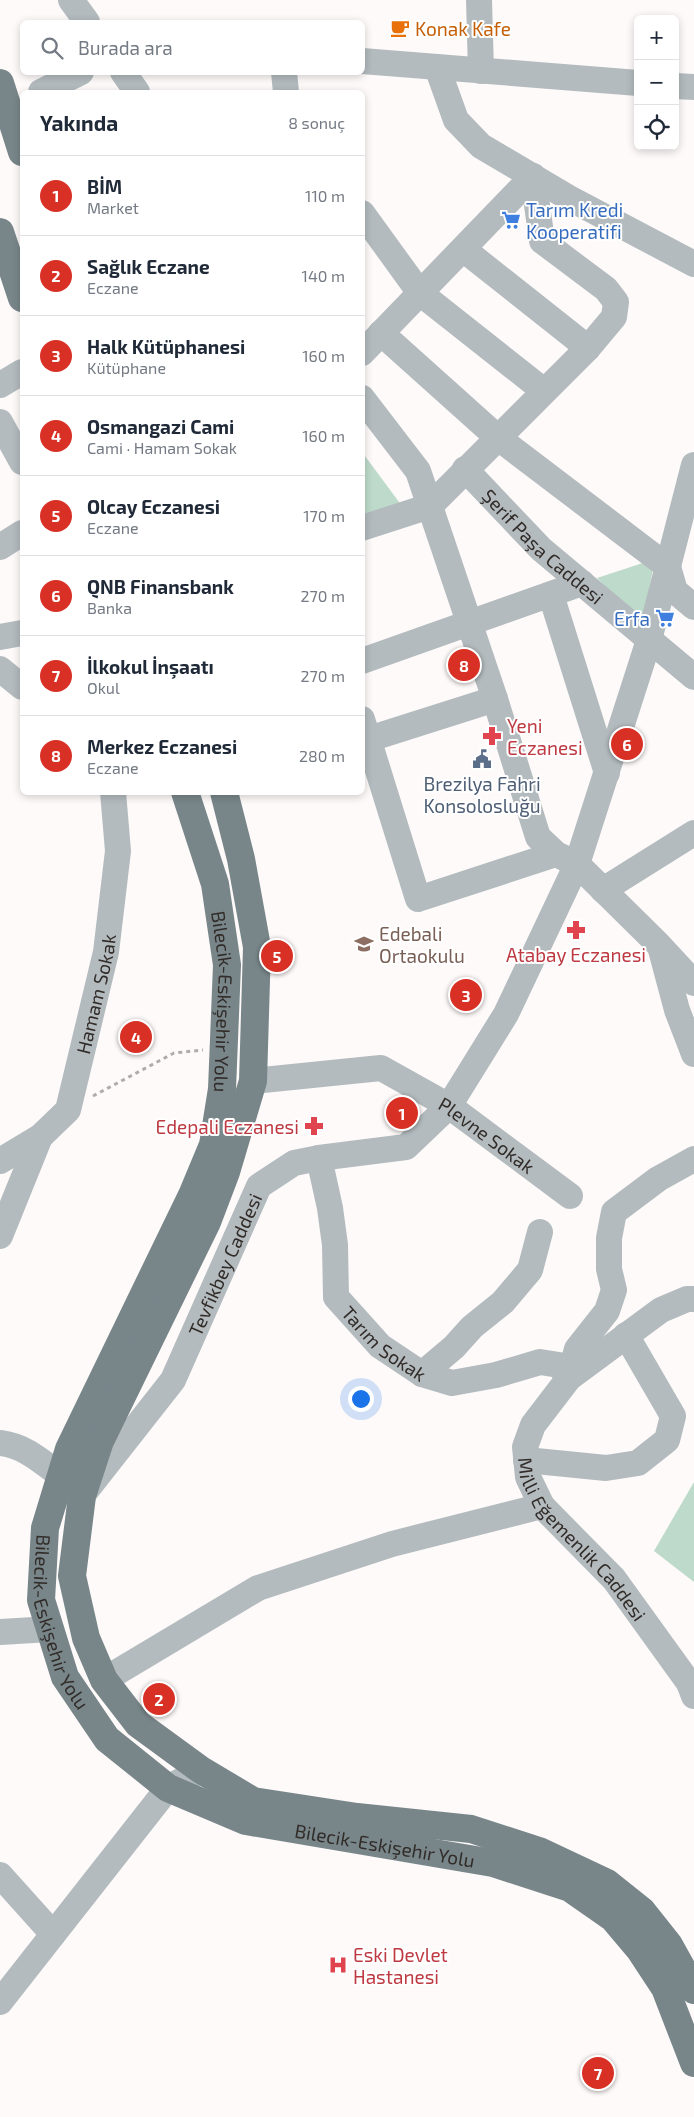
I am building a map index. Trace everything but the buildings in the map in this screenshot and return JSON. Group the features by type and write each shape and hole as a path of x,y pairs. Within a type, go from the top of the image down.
{"main road":[{"path":"0,83 16,105 20,136"},
{"path":"2,247 20,293"},
{"name":"Bilecik-Eskişehir Yolu","path":"186,795 214,884 227,965 222,1089 213,1145 193,1193 69,1449 45,1528 41,1600 65,1677 107,1739 168,1788 246,1821 493,1863 570,1888 613,1918 640,1950 665,1988 694,2063"},
{"name":"Bilecik-Eskişehir Yolu","path":"225,795 241,859 257,947 253,1081 226,1172 207,1222 100,1441 82,1496 72,1576 86,1638 104,1680 138,1724 201,1770 253,1801 357,1817 471,1829 539,1851 607,1883 642,1911 669,1945 694,1990"},
{"path":"50,1629 104,1680"}],"street":[{"path":"71,0 86,20"},
{"path":"479,0 481,70"},
{"path":"365,62 634,83"},
{"path":"437,67 456,120 482,146 569,198 694,264"},
{"path":"45,90 75,75"},
{"path":"125,75 136,90"},
{"path":"284,75 286,90"},
{"path":"679,86 694,87"},
{"path":"365,349 533,176"},
{"path":"365,527 430,506 588,348 614,317 616,302 606,289 542,241 533,176"},
{"path":"365,217 420,293 544,391"},
{"path":"463,249 588,348"},
{"path":"381,333 497,437 668,567 675,591 694,607"},
{"path":"0,385 20,373"},
{"path":"365,402 418,471 495,699 538,836 603,890 659,945 694,983"},
{"path":"0,422 20,458"},
{"name":"Tevfikbey Caddesi","path":"82,1496 173,1380 259,1186 294,1163 319,1158 406,1148 449,1106 506,1014 566,859 607,773 649,640 694,465"},
{"name":"Şerif Paşa Caddesi","path":"465,470 541,549 694,677"},
{"path":"0,546 20,534"},
{"path":"365,660 582,584"},
{"path":"551,595 607,773"},
{"path":"0,637 20,632"},
{"path":"0,669 20,686"},
{"path":"495,699 366,729 418,898 566,859"},
{"name":"Hamam Sokak","path":"68,1110 106,952 118,851 113,795"},
{"path":"603,890 694,833"},
{"path":"659,945 677,1010 694,1054"},
{"name":"Plevne Sokak","path":"253,1081 381,1068 449,1106 570,1196"},
{"path":"0,1160 40,1136 68,1110"},
{"path":"0,1236 40,1136"},
{"name":"Tarım Sokak","path":"319,1158 330,1208 335,1245 336,1297 380,1346 422,1374 452,1383 496,1376 540,1362 558,1365 568,1378"},
{"path":"568,1378 577,1350 607,1311 614,1290 609,1268 609,1238 614,1212 658,1179 694,1159"},
{"path":"422,1374 454,1347 472,1327 503,1302 530,1270 540,1232"},
{"path":"568,1378 661,1310 687,1299 694,1299"},
{"path":"526,1460 606,1468 638,1464 667,1440 673,1416 626,1335"},
{"name":"Milli Eğemenlik Caddesi","path":"568,1378 533,1425 525,1447 528,1477 542,1506 614,1580 689,1683 694,1696"},
{"path":"0,1443 12,1444 29,1451 61,1476"},
{"path":"104,1680 258,1588 392,1544 542,1506"},
{"path":"0,1632 50,1629"},
{"path":"0,2002 168,1788 201,1770"},
{"path":"0,1875 53,1934"}],"path":[{"path":"68,1110 174,1053 224,1049"}],"green space":[{"path":"365,456 402,506 365,519"},
{"path":"655,559 642,625 597,578"},
{"path":"694,1482 694,1582 654,1551"}],"place":[{"name":"Konak Kafe","path":"400,28"},
{"name":"Tarım Kredi Kooperatifi","path":"511,220"},
{"name":"Erfa","path":"665,618"},
{"name":"Merkez Eczanesi","path":"464,665"},
{"name":"Yeni Eczanesi","path":"492,736"},
{"name":"QNB Finansbank","path":"627,744"},
{"name":"Brezilya Fahri Konsolosluğu","path":"482,759"},
{"name":"Atabay Eczanesi","path":"576,930"},
{"name":"Edebali Ortaokulu","path":"364,944"},
{"name":"Olcay Eczanesi","path":"277,956"},
{"name":"Halk Kütüphanesi","path":"466,995"},
{"name":"Osmangazi Cami","path":"136,1037"},
{"name":"BİM","path":"402,1113"},
{"name":"Edepali Eczanesi","path":"314,1126"},
{"name":"Sağlık Eczane","path":"159,1699"},
{"name":"Eski Devlet Hastanesi","path":"338,1965"},
{"name":"İlkokul İnşaatı","path":"598,2073"}]}
